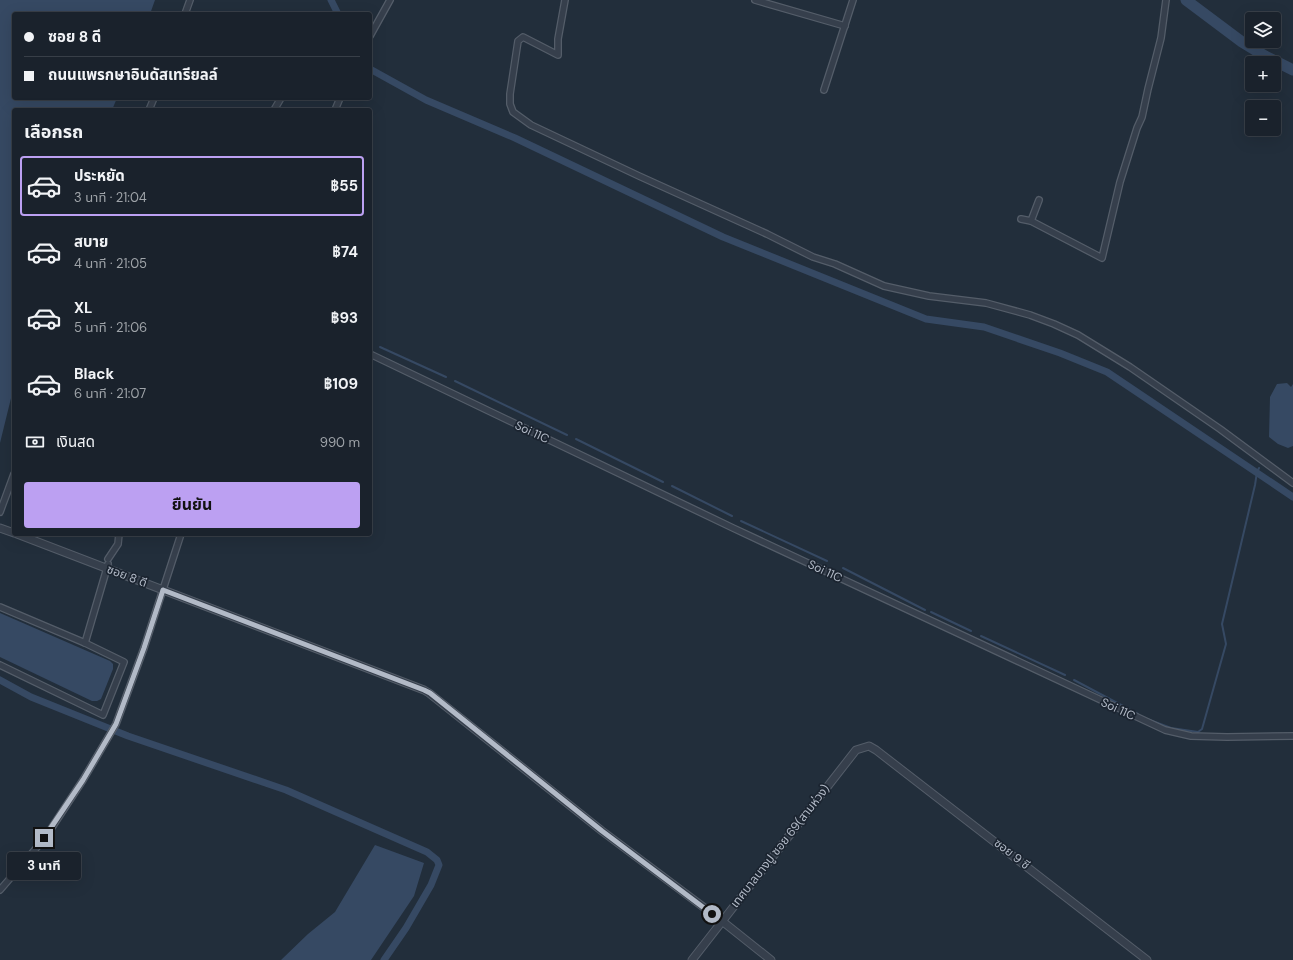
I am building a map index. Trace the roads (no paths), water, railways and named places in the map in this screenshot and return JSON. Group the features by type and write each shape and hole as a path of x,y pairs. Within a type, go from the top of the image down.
{"street":[{"path":"186,12 190,0"},
{"path":"372,32 390,0"},
{"path":"565,0 558,39 558,56 523,37 518,41 510,94 510,104 513,112 531,125 645,179 767,234 813,257 835,264 884,286 929,296 986,303 1030,315 1083,337 1130,367 1220,429 1293,483"},
{"path":"755,0 845,26"},
{"path":"824,90 853,0"},
{"path":"1021,219 1031,221 1102,258 1120,182 1137,128 1142,117 1161,38 1166,0"},
{"path":"1031,221 1039,200"},
{"name":"Soi 11C","path":"372,355 733,528 1165,730 1191,736 1293,736"},
{"path":"0,512 12,479"},
{"name":"ซอย 8 ดี","path":"0,528 12,533"},
{"name":"ซอย 8 ดี","path":"21,536 108,564 163,590 430,693 602,831 722,921 770,960"},
{"path":"84,643 108,564 118,544 119,536"},
{"path":"0,890 44,838 83,780 116,724 144,648 180,536"},
{"path":"0,607 124,662 103,715 0,666"},
{"name":"เทศบาลบางปู ซอย 69(สามห่วง)","path":"692,960 856,750 869,746 876,750"},
{"name":"ซอย 9 ซี","path":"876,750 1147,960"}],"water":[{"path":"0,0 155,0 151,12 12,12 12,100 116,100 113,108 12,108 12,394 0,443"},
{"path":"1287,383 1291,387 1293,384 1293,446 1288,448 1278,444 1269,437 1270,397 1277,384"},
{"path":"0,613 110,661 113,664 113,669 101,699 92,701 0,657"},
{"path":"375,845 424,863 414,896 371,960 281,960 308,934 335,912"}],"waterway":[{"path":"331,0 337,12"},
{"path":"1186,0 1242,42 1265,56 1293,70"},
{"path":"372,70 426,100 515,138 723,237 926,319 984,327 1060,353 1107,372 1293,497"},
{"path":"380,347 446,377"},
{"path":"455,381 567,435"},
{"path":"576,439 663,482"},
{"path":"1147,719 1171,728 1198,732 1202,729 1226,644 1222,624 1259,468"},
{"path":"672,486 732,516"},
{"path":"741,521 827,561"},
{"path":"843,568 925,610"},
{"path":"931,612 971,631"},
{"path":"981,636 1065,675"},
{"path":"0,680 31,697 128,736 286,790 427,852 437,860 439,865 431,885 406,928 384,960"},
{"path":"1074,680 1138,714"}]}
